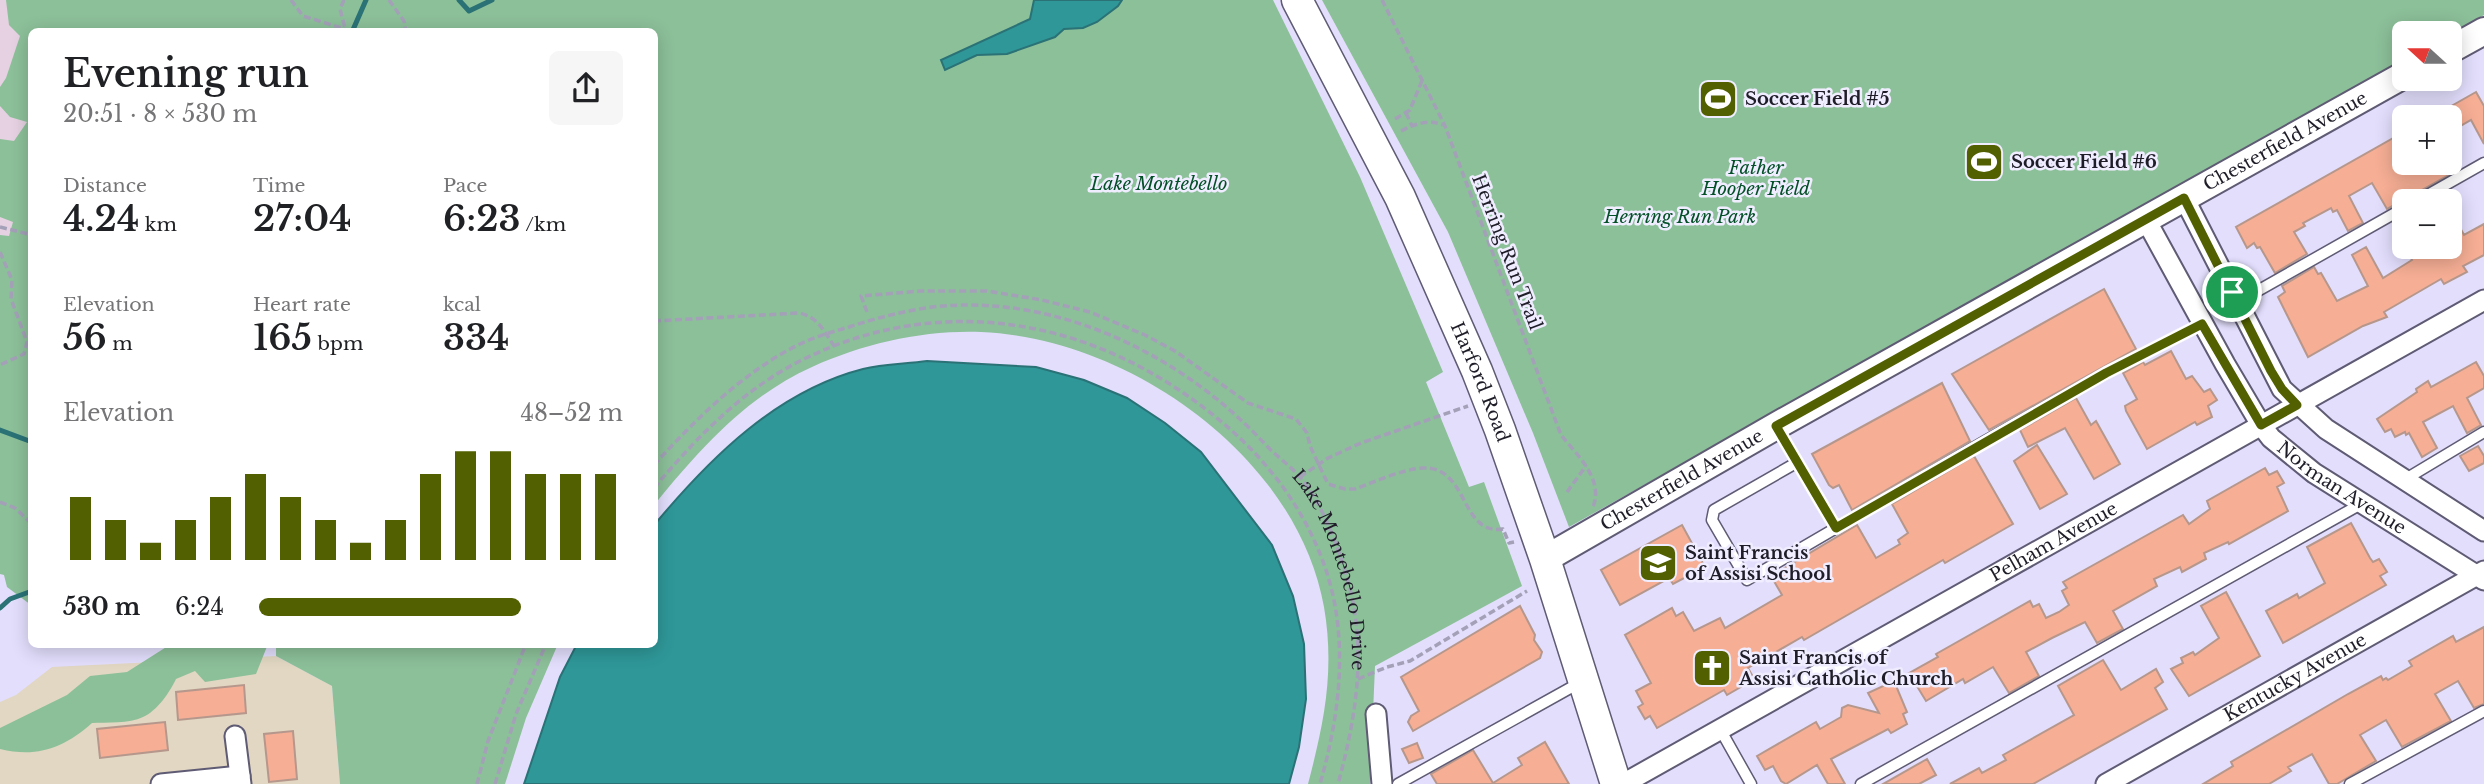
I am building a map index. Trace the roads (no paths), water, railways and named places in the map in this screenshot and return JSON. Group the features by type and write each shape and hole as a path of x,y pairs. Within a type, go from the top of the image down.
{"main road":[{"name":"Harford Road","path":"1297,0 1400,197 1448,301 1489,400 1545,559 1616,784"}],"street":[{"path":"2462,43 2484,31"},
{"name":"Chesterfield Avenue","path":"1545,559 1776,426 2392,82"},
{"path":"2184,198 2282,389 2326,429 2484,531"},
{"name":"Norman Avenue","path":"2146,220 2261,425 2281,449 2314,473 2482,576"},
{"name":"Pelham Avenue","path":"1623,784 2484,300"},
{"name":"Kentucky Avenue","path":"2106,784 2482,576"},
{"path":"1376,715 1382,784"},
{"path":"161,784 240,780 235,736"}],"lane":[{"path":"2438,189 2484,163"},
{"path":"2238,302 2392,215"},
{"path":"1796,463 1714,510 1712,520 1747,580 2106,373 2202,324"},
{"path":"1776,426 1836,528"},
{"path":"2404,480 2484,432"},
{"path":"1861,784 2362,503"},
{"path":"1398,784 1584,681"},
{"path":"2350,784 2484,711"},
{"path":"1720,729 1751,784"}],"waterway":[{"path":"354,28 366,0"},
{"path":"459,0 469,11 492,0"},
{"path":"0,430 28,440"},
{"path":"0,608 10,599 28,592"}],"place":[{"name":"Soccer Field #5","path":"1718,99"},
{"name":"Soccer Field #6","path":"1984,162"},
{"name":"Saint Francis of Assisi School","path":"1658,563"},
{"name":"Saint Francis of Assisi Catholic Church","path":"1712,668"}],"park label":[{"name":"Father Hooper Field","path":"1756,178"},
{"name":"Lake Montebello","path":"1159,184"},
{"name":"Herring Run Park","path":"1680,217"}]}
